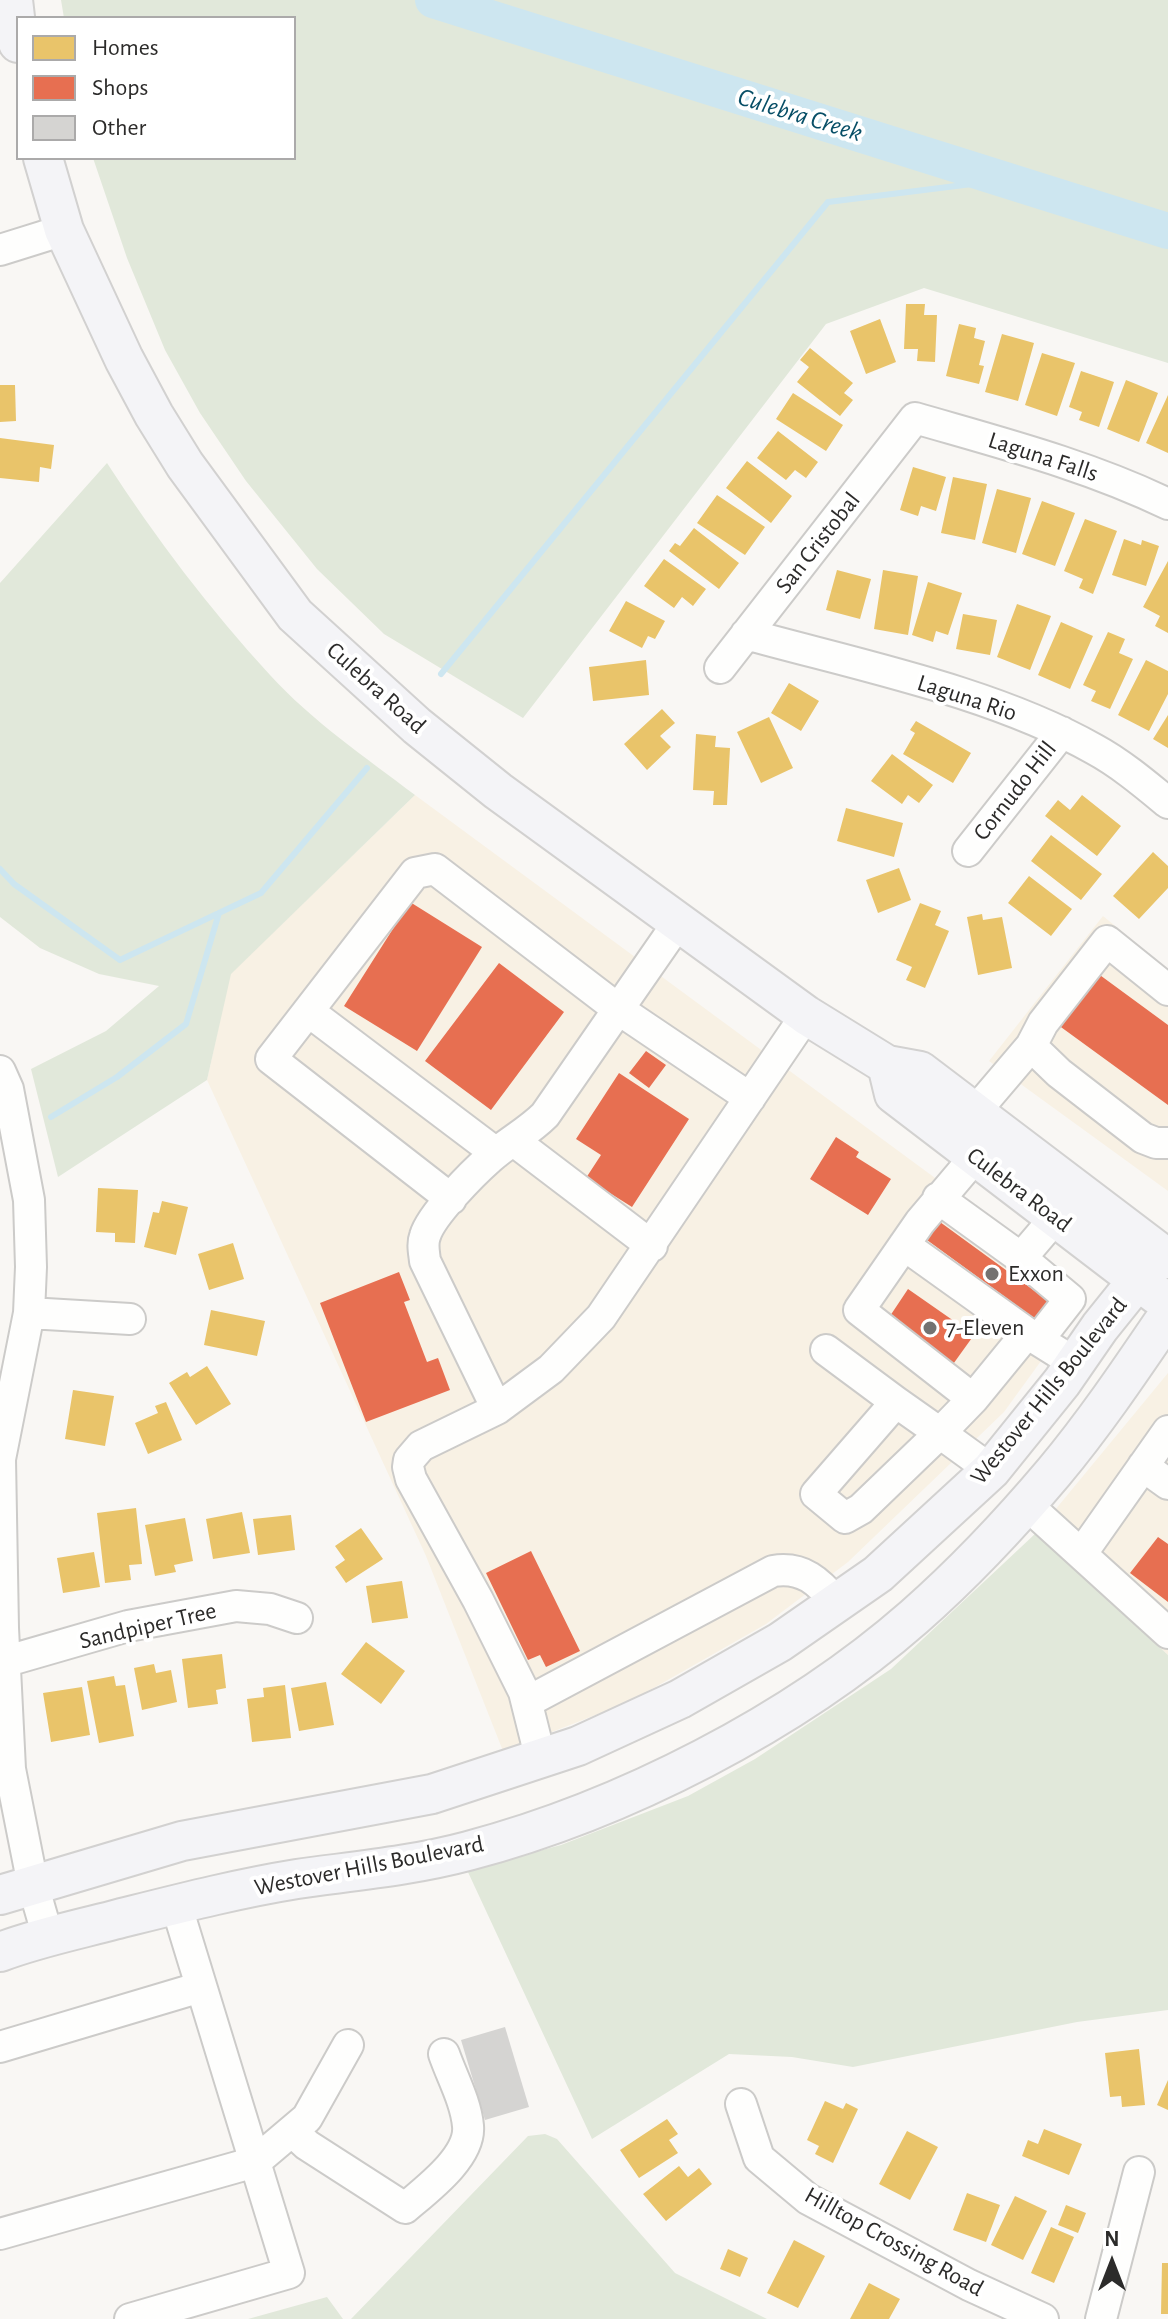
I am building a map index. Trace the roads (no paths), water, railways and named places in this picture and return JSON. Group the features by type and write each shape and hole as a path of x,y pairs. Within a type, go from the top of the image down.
{"main road":[{"path":"13,0 16,26"},
{"name":"Culebra Road","path":"44,160 64,230 124,359 161,427 193,478 295,615 417,726 486,782 678,923 806,1015 887,1065 920,1071 974,1113 1159,1262 1168,1303"},
{"name":"Culebra Road","path":"887,1065 894,1094 1056,1217 1159,1262"},
{"name":"Westover Hills Boulevard","path":"16,1890 182,1841 432,1794 578,1746 680,1699 780,1642 878,1574 991,1470 1100,1327 1159,1262"},
{"name":"Westover Hills Boulevard","path":"0,1952 176,1904 467,1851 573,1816 649,1784 788,1711 914,1617 1026,1504 1117,1389 1168,1315"},
{"path":"991,1470 1026,1504"}],"street":[{"path":"0,250 64,230"},
{"name":"Laguna Falls","path":"915,418 1038,453 1168,504"},
{"name":"San Cristobal","path":"720,668 915,418"},
{"name":"Laguna Rio","path":"746,634 946,690 1062,732 1096,750 1168,803"},
{"name":"Cornudo Hill","path":"968,851 1062,732"},
{"path":"451,1199 271,1059 415,873 435,869 618,1009 750,1098"},
{"path":"497,1409 425,1261 424,1237 429,1226 472,1174 545,1115 678,923"},
{"path":"974,1113 1031,1046 1043,1023 1107,941 1168,990"},
{"path":"308,1011 652,1246"},
{"path":"541,1760 527,1702 478,1600 411,1479 409,1460 421,1446 497,1409 551,1369 601,1317 806,1015"},
{"path":"1031,1046 1059,1073 1143,1138 1168,1143"},
{"path":"0,1071 8,1089 29,1200 29,1313 0,1459 2,1662 16,1890 48,1937"},
{"path":"973,1399 859,1310 938,1198 975,1157"},
{"path":"896,1402 816,1494 845,1518 861,1509 940,1433 1070,1299 1021,1258 938,1198"},
{"path":"1021,1258 1056,1217"},
{"path":"904,1245 1075,1363"},
{"path":"29,1313 130,1319"},
{"path":"826,1350 991,1470"},
{"path":"1082,1553 1168,1431"},
{"path":"1143,1466 1168,1484"},
{"path":"1026,1504 1168,1633"},
{"path":"527,1702 773,1571 806,1574 816,1579 837,1603"},
{"name":"Sandpiper Tree","path":"2,1662 128,1626 236,1606 270,1609 297,1618"},
{"path":"130,2319 289,2273 176,1904"},
{"path":"0,2047 201,1987"},
{"path":"0,2234 255,2162 307,2118 348,2045"},
{"path":"292,2131 307,2145 405,2208 436,2182 456,2159 467,2140 468,2124 444,2054"},
{"name":"Hilltop Crossing Road","path":"741,2104 759,2158 808,2199 969,2285 1043,2319"},
{"path":"1101,2319 1139,2172"}],"waterway":[{"name":"Culebra Creek","path":"433,0 1168,231"},
{"path":"441,674 828,202 1004,180"},
{"path":"0,869 14,884 120,960 261,893 367,768"},
{"path":"51,1117 117,1077 186,1024 219,913"}],"place":[{"name":"Exxon","path":"992,1274"},
{"name":"7-Eleven","path":"930,1328"}]}
